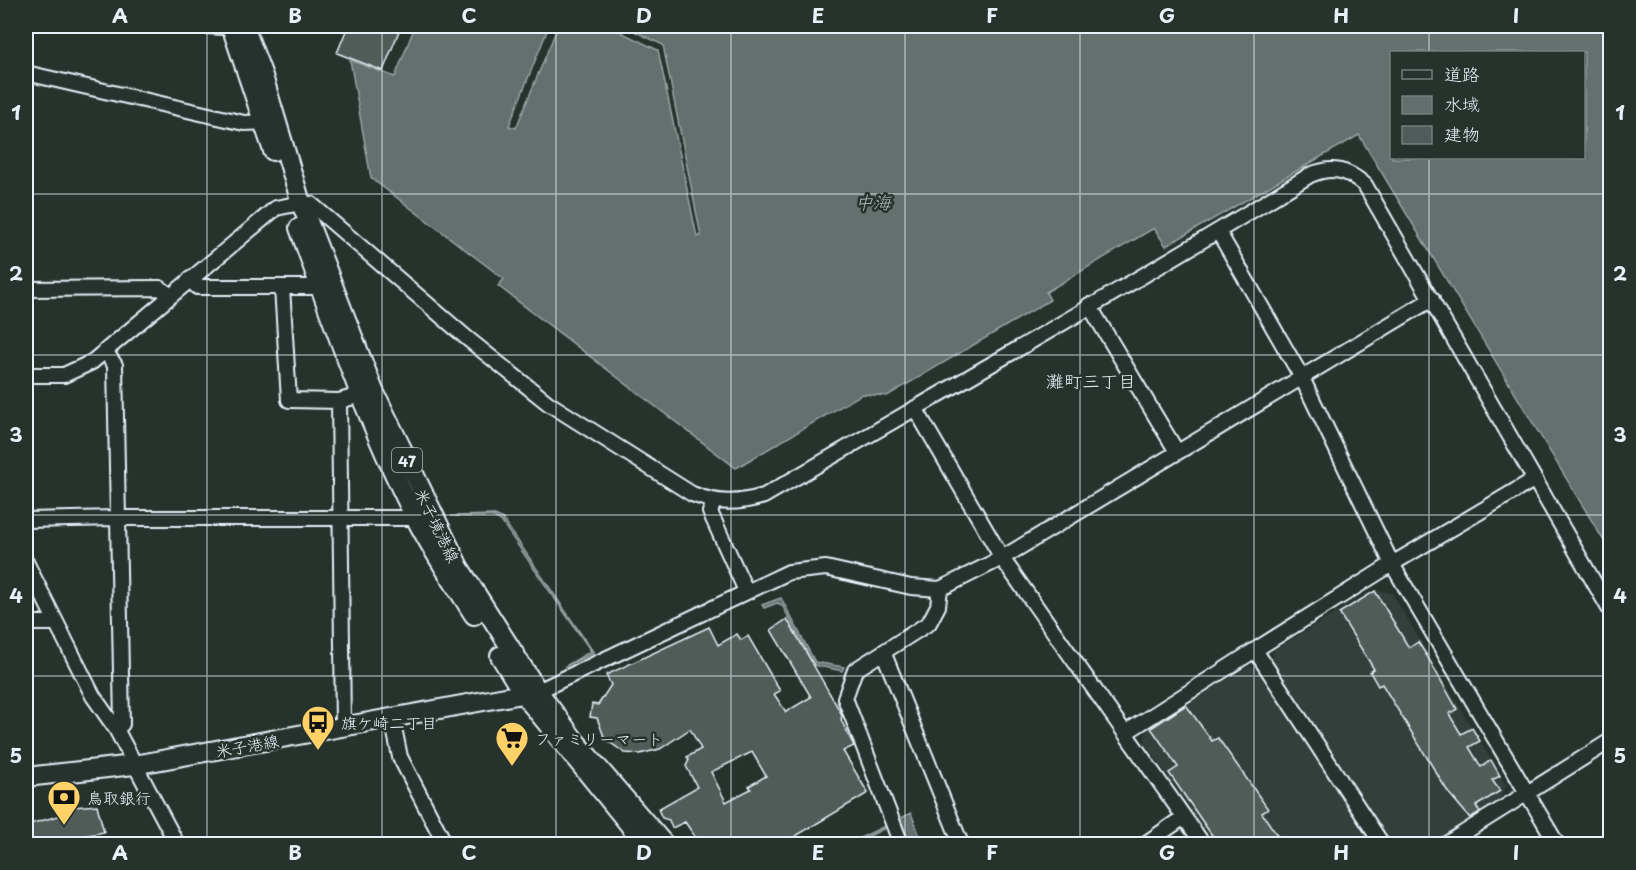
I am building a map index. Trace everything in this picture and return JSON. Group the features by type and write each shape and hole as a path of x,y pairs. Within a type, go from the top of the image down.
{"main road":[{"name":"米子境港線","path":"238,27 263,76 269,122 320,287 361,395 415,518 531,693 645,844"},
{"name":"米子境港線","path":"296,204 374,391 432,512 459,567 531,693 664,844"},
{"name":"米子港線","path":"26,777 134,765 531,693"}],"street":[{"path":"207,26 238,27"},
{"path":"26,73 244,123 269,122"},
{"path":"26,375 64,375 92,362 276,208 311,204 468,339 548,403 674,483 714,502 740,503 764,496 1089,305 1175,259 1310,175 1332,169 1348,172 1365,185 1611,610"},
{"path":"1218,231 1301,376 1392,564 1557,844"},
{"path":"190,279 197,287 320,287"},
{"path":"282,286 289,400 339,401 361,395"},
{"path":"26,289 160,288 171,296"},
{"path":"531,693 789,572 826,568 911,587 940,589 1002,558 1432,298"},
{"path":"1089,305 1178,452"},
{"path":"105,351 115,365 122,724 116,729"},
{"path":"339,401 343,726"},
{"path":"915,408 1002,558 1203,844"},
{"path":"1125,733 1392,564 1535,479"},
{"path":"714,502 710,512 746,591"},
{"path":"26,520 415,518"},
{"path":"26,562 93,696 116,729 177,844"},
{"path":"901,844 845,698 848,684 855,670 884,654 928,623 939,606 940,589"},
{"path":"26,623 56,623"},
{"path":"1255,650 1382,844"},
{"path":"884,654 961,844"},
{"path":"392,718 400,757 445,844"},
{"path":"1446,844 1611,741"},
{"path":"1145,844 1184,817"}],"shaded area":[{"path":"1375,590 1392,593 1506,785 1501,799 1429,844 1390,844 1272,662 1274,650"},
{"path":"1250,666 1262,669 1376,844 1216,844 1144,742 1148,727"}],"water":[{"name":"中海","path":"415,26 549,26 509,126 516,128 558,26 608,26 658,50 697,237 701,236 663,45 624,26 1610,26 1610,551 1359,135 1166,246 1154,228 1046,292 1050,300 887,396 862,394 736,468 498,286 504,279 371,178 350,60 395,77"},
{"path":"495,515 503,519 594,653 564,667 591,651 501,521 494,517 451,516"},
{"path":"781,598 815,662 844,667 842,671 814,665 782,605 777,603 764,608 762,605"},
{"path":"911,813 923,844 908,844 900,824 889,826 854,844 848,844"}],"building":[{"path":"348,26 401,26 383,71 337,53"},
{"path":"1375,591 1409,648 1418,642 1427,656 1457,709 1449,714 1461,734 1472,728 1480,741 1469,747 1481,767 1491,760 1500,776 1492,780 1500,791 1476,806 1480,812 1470,818 1448,792 1382,684 1378,686 1370,672 1374,669 1339,613"},
{"path":"787,619 842,715 841,720 854,746 843,751 868,793 794,837 798,844 700,844 685,822 672,828 669,820 662,818 658,809 697,787 686,766 689,760 687,757 701,749 690,729 660,749 640,754 625,753 605,739 597,718 590,717 592,704 598,705 611,685 606,675 709,627 718,645 737,634 741,640 748,636 780,691 774,694 786,712 811,697 771,630","holes":["752,752 766,776 749,786 751,789 726,802 711,772"]},
{"path":"1186,705 1212,741 1218,738 1268,809 1262,813 1283,844 1218,844 1169,773 1178,767 1151,728"},
{"path":"97,805 104,832 43,844 26,844 26,825 62,815 61,808"}],"place":[{"name":"旗ケ崎二丁目","path":"318,751"},
{"name":"ファミリーマート","path":"512,767"},
{"name":"鳥取銀行","path":"64,826"}],"district":[{"name":"灘町三丁目","path":"1091,380"}]}
